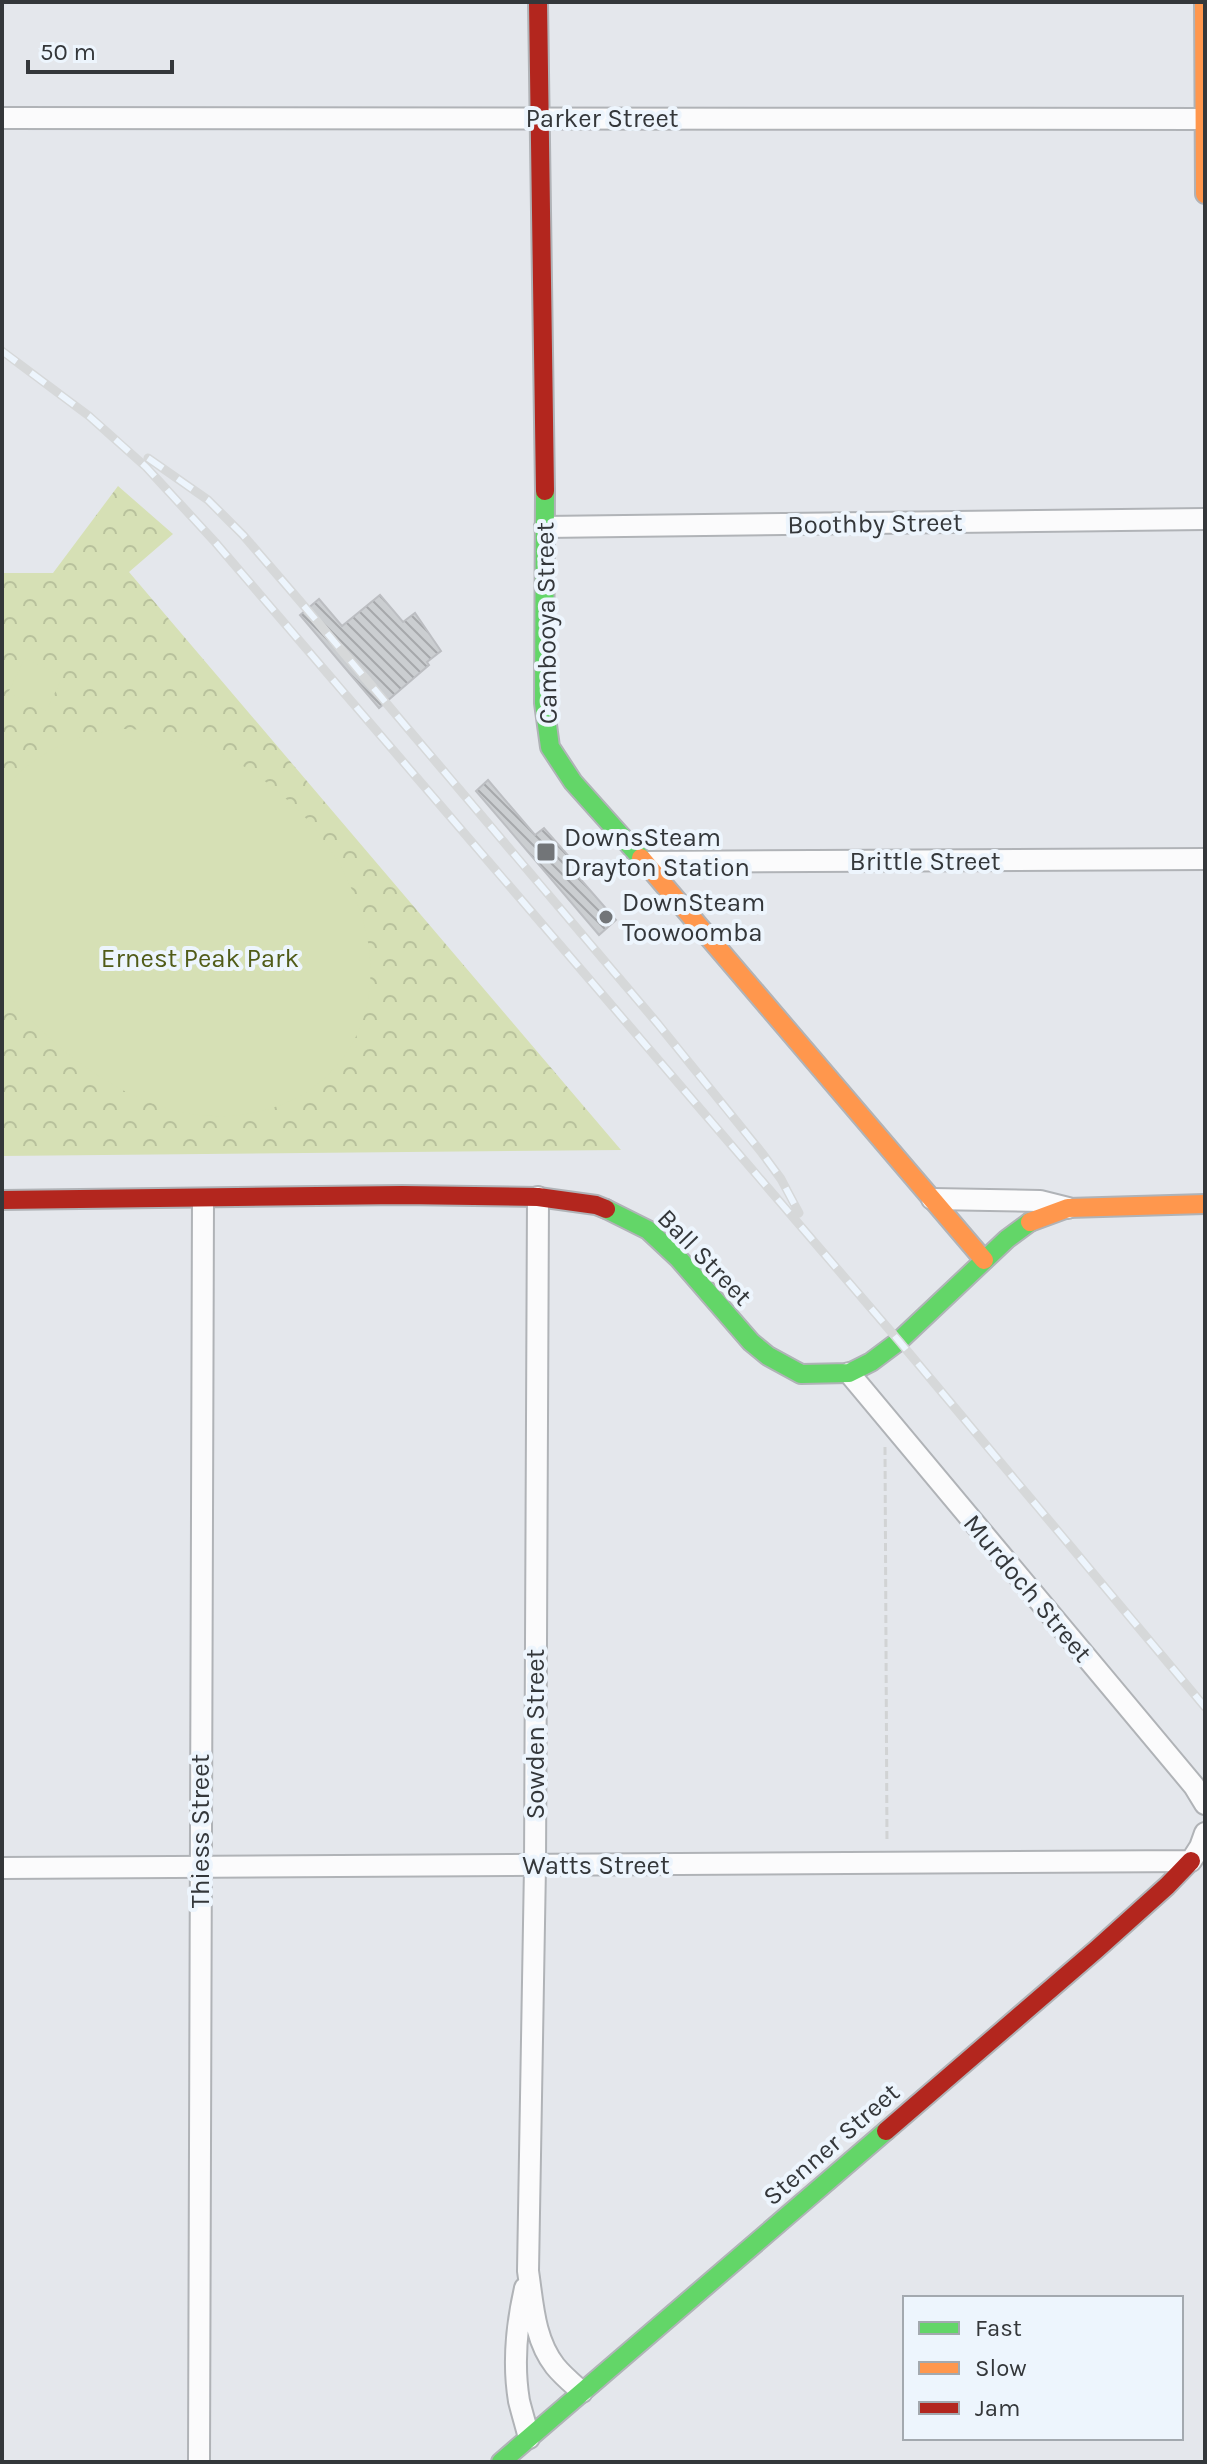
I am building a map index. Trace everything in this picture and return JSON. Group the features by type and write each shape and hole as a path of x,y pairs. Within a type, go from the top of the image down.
{"main road":[{"name":"Cambooya Street","path":"538,2 545,527 544,703 550,747 573,782 645,862 984,1260"},
{"path":"1204,2 1205,194"},
{"name":"Ball Street","path":"2,1200 402,1195 538,1197 596,1205 648,1230 679,1259 751,1342 768,1356 801,1374 849,1373 871,1362 899,1341 1007,1239 1031,1221 1068,1208 1205,1204"},
{"name":"Stenner Street","path":"501,2462 1097,1949 1191,1861"}],"street":[{"name":"Parker Street","path":"2,118 1203,119"},
{"name":"Boothby Street","path":"545,527 1205,519"},
{"name":"Brittle Street","path":"645,862 1205,859"},
{"name":"Sowden Street","path":"538,1197 535,1866 528,2271 542,2347 556,2368 582,2392"},
{"name":"Thiess Street","path":"199,2462 203,1199"},
{"path":"932,1199 1040,1201 1068,1208"},
{"name":"Murdoch Street","path":"849,1373 1194,1786 1205,1804"},
{"path":"1191,1861 1205,1833"},
{"name":"Watts Street","path":"2,1868 1191,1861"},
{"name":"Sowden Street","path":"528,2271 522,2301 517,2373 519,2400 529,2438"}],"path":[{"path":"884,1415 887,1863"}],"green space":[{"name":"Ernest Peak Park","path":"118,486 173,534 129,572 621,1150 2,1156 2,573 53,573"},
{"path":"25,658 63,676 46,711 8,693"},
{"path":"124,729 178,737 228,757 251,771 273,787 312,825 335,856 352,890 370,956 369,996 358,1032 339,1063 313,1088 280,1105 241,1115 198,1115 146,1101 97,1075 68,1054 21,1010 2,983 2,790 28,765 57,747 89,735"}],"building":[{"path":"380,595 403,622 415,613 441,651 379,708 300,615 319,599 342,626"},
{"name":"DownsSteam Drayton Station","path":"488,780 535,835 544,828 580,869 575,873 616,920 599,935 476,791"}],"railway":[{"path":"2,351 89,416 146,467 215,542 899,1341 1205,1707"},
{"path":"148,458 208,500 243,535 658,1024 762,1153 781,1179 799,1213"}],"traffic: fast":[{"path":"545,491 544,703 550,747 573,782 641,858"},
{"path":"606,1209 648,1230 679,1259 751,1342 768,1356 801,1374 849,1373 871,1362 899,1341 1007,1239 1030,1222"},
{"path":"501,2462 886,2131"}],"traffic: slow":[{"path":"1204,2 1205,194"},
{"path":"641,858 984,1260"},
{"path":"1030,1222 1068,1208 1205,1204"}],"traffic: jam":[{"path":"538,2 545,491"},
{"path":"2,1200 402,1195 538,1197 606,1209"},
{"path":"886,2131 1097,1949 1191,1861"}],"place":[{"name":"DownsSteam Drayton Station","path":"546,852"},
{"name":"DownSteam Toowoomba","path":"606,917"}]}
